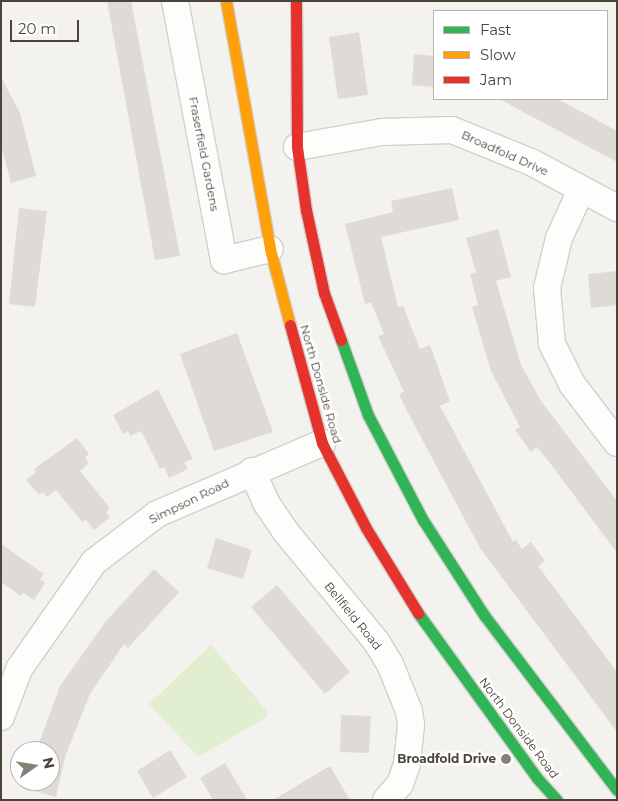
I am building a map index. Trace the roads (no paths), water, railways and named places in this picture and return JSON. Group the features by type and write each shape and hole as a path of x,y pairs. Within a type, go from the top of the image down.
{"main road":[{"name":"North Donside Road","path":"226,1 270,249 322,443 366,528 427,628 537,778 557,800"},
{"path":"296,1 294,71 297,147 306,210 324,293 368,415 423,520 484,615 617,790"}],"street":[{"name":"Fraserfield Gardens","path":"175,1 224,260 270,249"},
{"name":"Broadfold Drive","path":"297,147 382,132 452,130 531,162 617,208"},
{"path":"581,190 559,238 547,288 552,344 572,384 617,443"},
{"name":"Simpson Road","path":"1,717 19,669 94,562 157,514 322,443"},
{"name":"Bellfield Road","path":"252,472 267,504 285,531 376,641 390,664 409,711 411,725 407,764 400,784 386,800"}],"place":[{"name":"Broadfold Drive","path":"506,759"}]}
